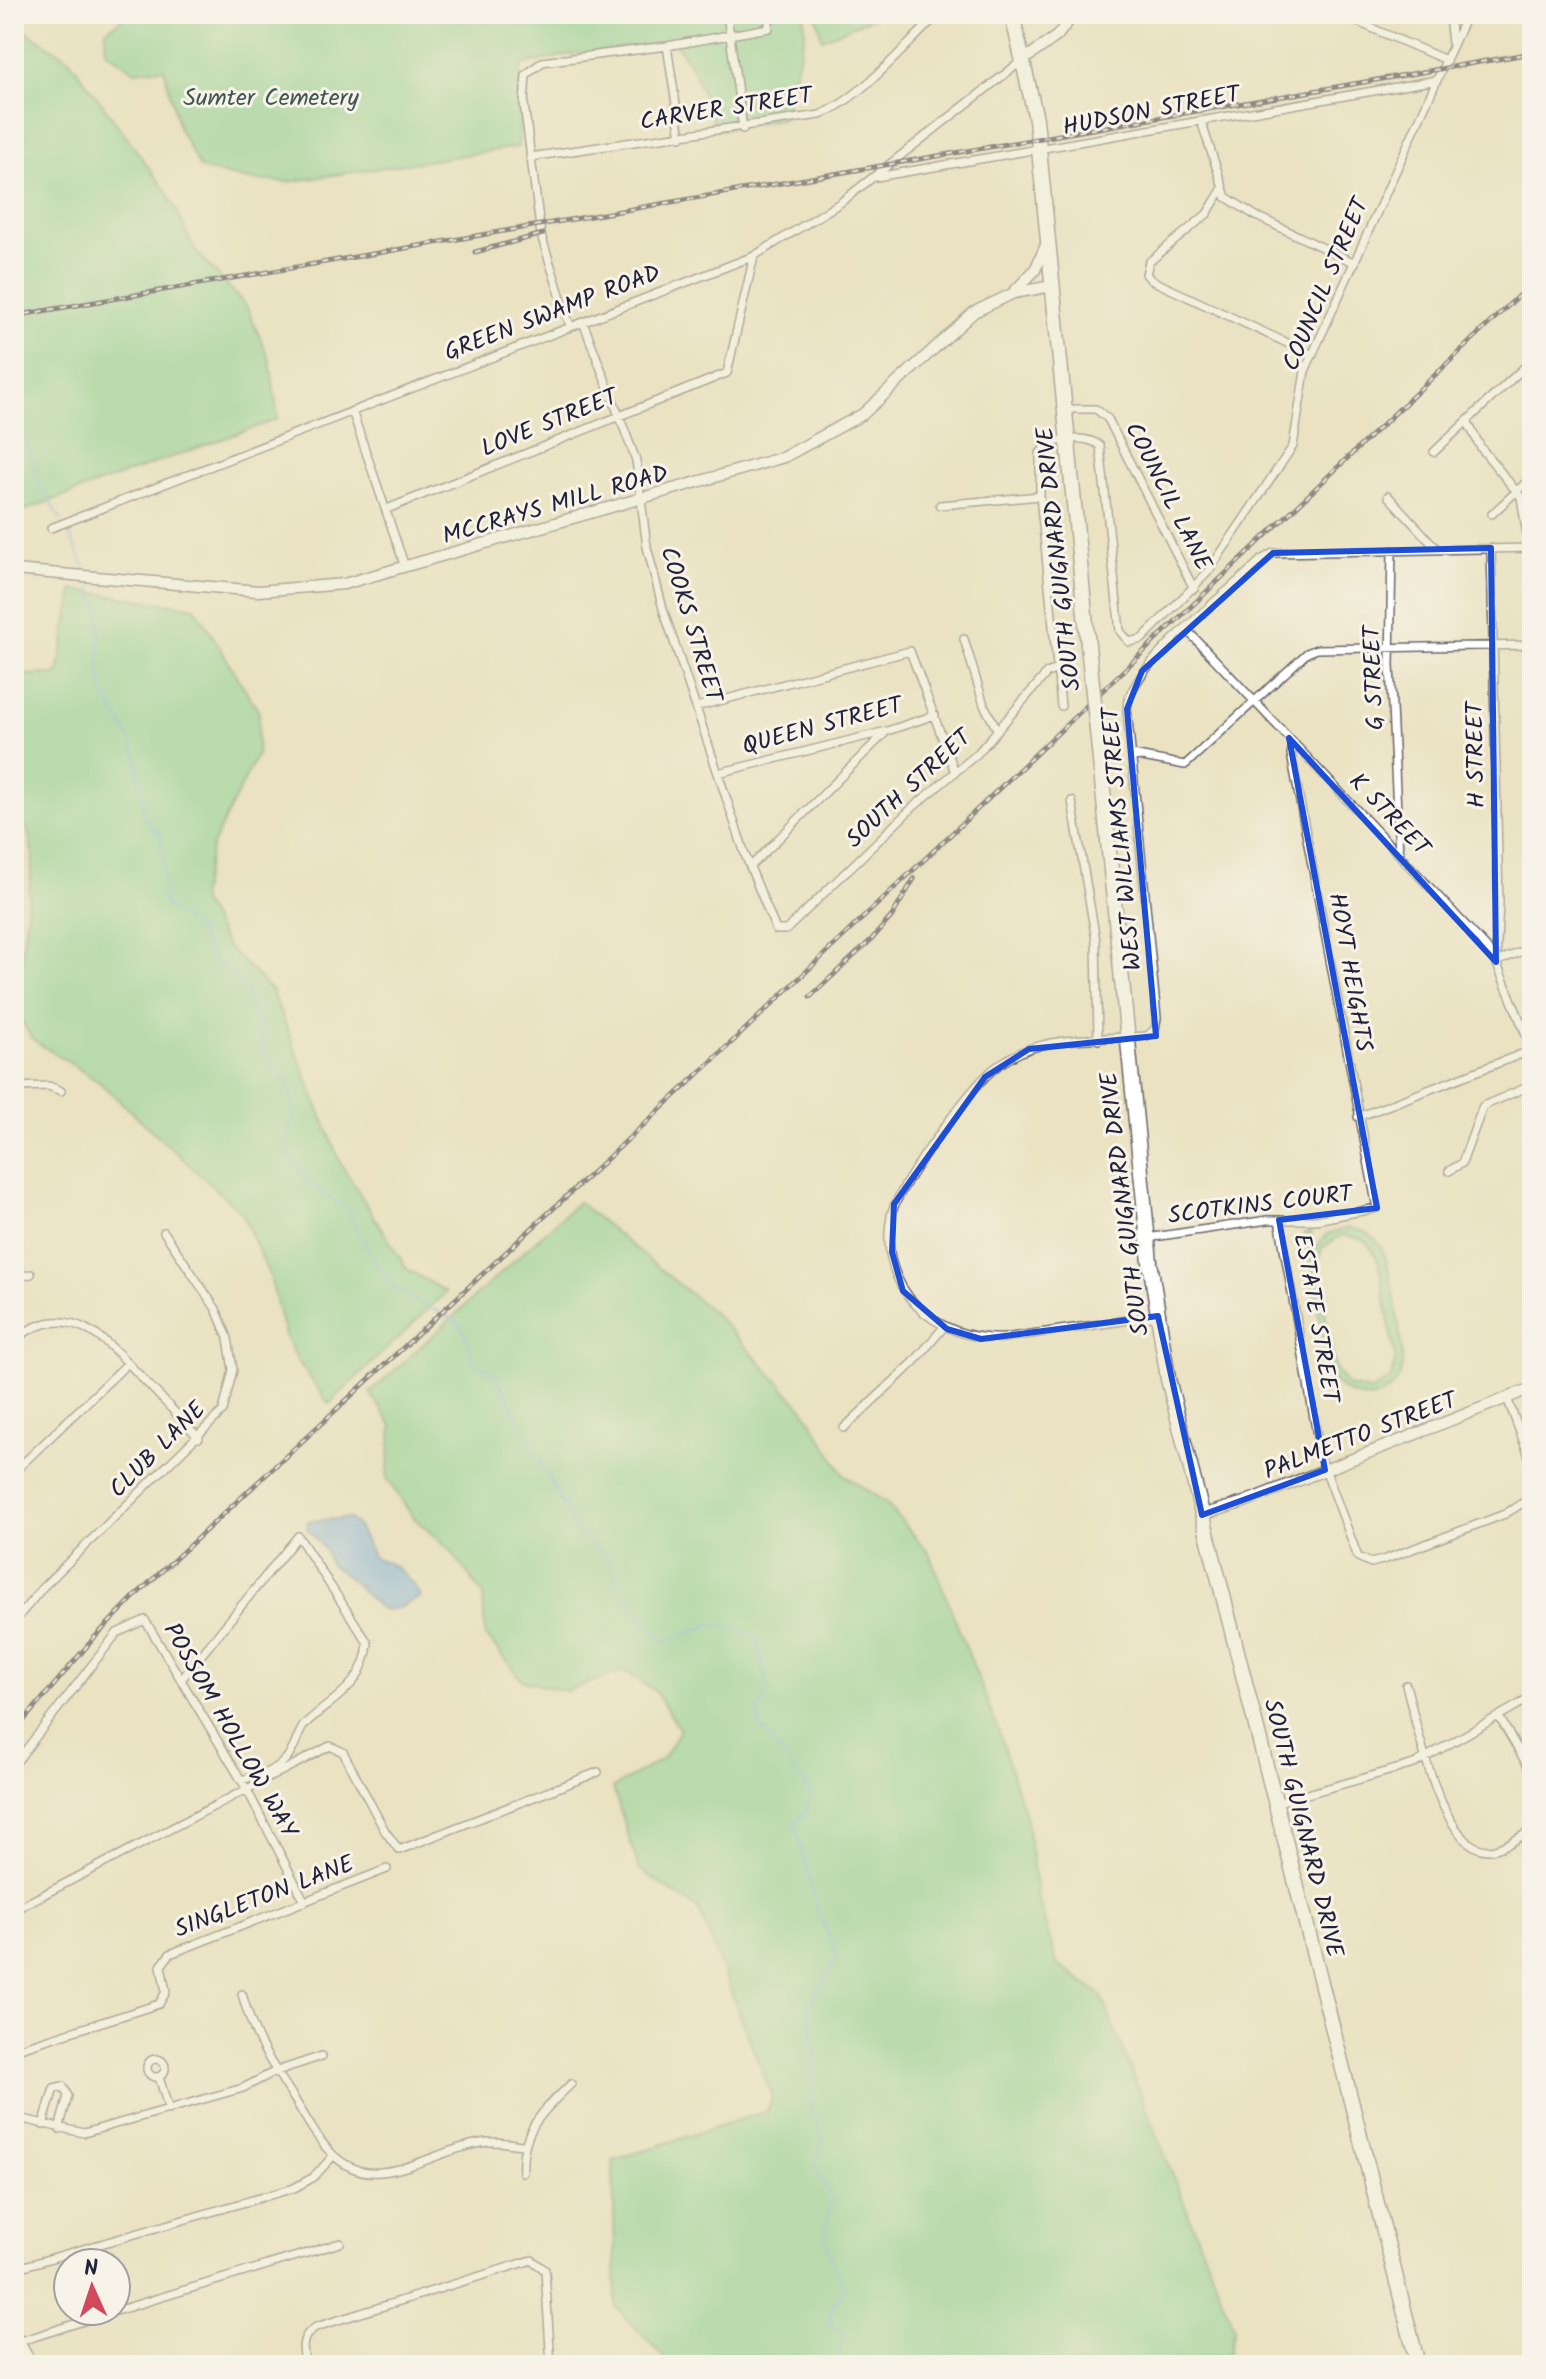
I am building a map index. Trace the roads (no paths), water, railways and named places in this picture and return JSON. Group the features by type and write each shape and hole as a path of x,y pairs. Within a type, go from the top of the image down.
{"highway":[{"name":"SOUTH GUIGNARD DRIVE","path":"1012,14 1025,59 1039,151 1147,1238 1168,1379 1418,2365"}],"street":[{"path":"727,14 743,129"},
{"path":"570,326 541,235 523,94 528,71 542,62 667,46 769,28 769,14"},
{"name":"CARVER STREET","path":"530,157 813,117 839,106 939,14"},
{"path":"1025,59 1057,36 1074,14"},
{"path":"1339,14 1446,60"},
{"path":"1449,14 1452,46"},
{"name":"COUNCIL STREET","path":"1068,441 1090,440 1102,451 1120,631 1129,642 1142,639 1194,589 1293,446 1303,377 1467,14"},
{"path":"667,46 681,137"},
{"name":"GREEN SWAMP ROAD","path":"59,525 754,256 819,219 1025,59"},
{"name":"HUDSON STREET","path":"873,177 1039,151 1437,80"},
{"path":"1201,121 1221,191 1243,210 1355,263"},
{"path":"1221,191 1207,214 1149,262 1146,274 1151,280 1313,355"},
{"path":"1014,293 1035,270 1047,243"},
{"name":"LOVE STREET","path":"387,509 727,373 754,256"},
{"name":"MCCRAYS MILL ROAD","path":"14,570 277,592 344,584 764,464 825,438 891,391 974,312 1014,293 1052,286"},
{"name":"COOKS STREET","path":"583,322 636,460 652,573 750,867 770,917 780,932"},
{"path":"1434,452 1532,360"},
{"name":"COUNCIL LANE","path":"1065,409 1096,409 1108,419 1194,589"},
{"path":"352,411 405,567"},
{"path":"1467,421 1481,448 1517,491 1530,548"},
{"path":"1061,706 1040,496 1040,453 1051,443 1068,441"},
{"path":"1492,514 1532,477"},
{"path":"940,505 1040,496"},
{"path":"1388,496 1437,549"},
{"name":"H STREET","path":"1491,548 1499,904 1496,962"},
{"name":"WEST WILLIAMS STREET","path":"1128,1038 1152,1034 1157,1018 1127,711 1131,688 1142,671 1261,560 1273,553 1530,548"},
{"name":"G STREET","path":"1392,550 1390,647 1399,853"},
{"name":"K STREET","path":"1187,630 1399,853 1496,962 1532,1049"},
{"path":"964,639 984,705 997,729"},
{"path":"1132,755 1185,765 1311,651 1532,645"},
{"path":"696,707 910,651 955,772"},
{"name":"SOUTH STREET","path":"780,932 912,808 977,754 1047,673 1057,669"},
{"name":"QUEEN STREET","path":"718,773 887,731 935,715"},
{"path":"750,867 887,731"},
{"name":"HOYT HEIGHTS","path":"1294,743 1291,754 1377,1208"},
{"path":"1072,801 1096,940 1098,1040"},
{"path":"1496,962 1532,947"},
{"path":"1128,1038 1038,1047 1019,1053 992,1070 974,1089 894,1204 890,1235 898,1282 921,1310 944,1327 981,1339 1158,1316"},
{"path":"1358,1117 1532,1049"},
{"path":"1449,1171 1462,1163 1483,1106 1532,1085"},
{"path":"14,1087 49,1086 61,1091"},
{"name":"SCOTKINS COURT","path":"1147,1238 1279,1220 1316,1220 1377,1208"},
{"name":"ESTATE STREET","path":"1279,1220 1325,1470 1356,1554 1371,1563 1505,1514 1532,1497"},
{"name":"CLUB LANE","path":"14,1622 43,1587 199,1438 223,1411 231,1386 232,1356 216,1309 164,1232"},
{"path":"14,1278 31,1274"},
{"path":"17,1338 34,1326 46,1324 79,1326 103,1337 199,1438"},
{"path":"844,1428 913,1363 944,1327"},
{"path":"14,1472 128,1363"},
{"name":"PALMETTO STREET","path":"1202,1515 1532,1388"},
{"path":"1507,1398 1532,1464"},
{"path":"181,1680 298,1536 368,1643 368,1649 364,1666 346,1692 302,1728 285,1761 263,1774 241,1780"},
{"name":"POSSOM HOLLOW WAY","path":"14,1765 117,1633 145,1620 246,1788 305,1902"},
{"path":"1406,1685 1426,1758 1450,1819 1474,1845 1493,1849 1532,1830"},
{"path":"1275,1803 1394,1772 1426,1758 1532,1697"},
{"path":"1499,1717 1532,1773"},
{"path":"14,1910 327,1746 337,1746 343,1752 392,1843 399,1850 598,1772"},
{"name":"SINGLETON LANE","path":"14,2050 159,2004 166,1992 161,1966 170,1954 387,1869"},
{"path":"242,1994 257,2041 274,2072 333,2156 370,2173 386,2172 473,2144 492,2141 523,2145"},
{"path":"14,2117 84,2133 243,2088 274,2072 322,2056"},
{"path":"159,2077 169,2110"},
{"path":"523,2172 523,2145 533,2123 571,2084"},
{"path":"43,2125 54,2088 63,2086 68,2092 59,2129"},
{"path":"14,2269 294,2188 314,2177 333,2156"},
{"path":"132,2306 340,2243"},
{"path":"306,2365 304,2338 316,2327 532,2260 545,2270 551,2365"},
{"path":"32,2365 16,2338 56,2327"}],"water":[{"path":"349,1518 358,1527 374,1558 402,1572 421,1597 399,1608 383,1610 330,1565 325,1550 307,1528 308,1521"}],"waterway":[{"path":"14,403 40,486 61,520"},
{"path":"65,526 88,574"},
{"path":"90,580 100,618 99,669 103,691 138,760 144,817 161,835 162,900 172,912 196,926 208,954 245,987 269,1063 288,1081 295,1114 284,1147 309,1184 347,1208 374,1262 396,1290 456,1321 465,1333 475,1365 494,1372 577,1532 609,1560 620,1591 663,1641 715,1625 737,1629 757,1639 769,1692 758,1709 759,1724 812,1795 805,1813 795,1823 818,1913 838,1955 808,2008 815,2052 809,2098 823,2141 814,2165 834,2202 828,2213 825,2235 830,2257 846,2289 833,2304 828,2320 833,2328 843,2331 838,2365"}],"railway":[{"path":"14,316 1532,53"},
{"path":"475,252 543,234"},
{"path":"14,1732 94,1638 136,1595 692,1080 1532,283"},
{"path":"810,997 872,939 892,916 914,879"}],"park label":[{"name":"Sumter Cemetery","path":"271,97"}]}
